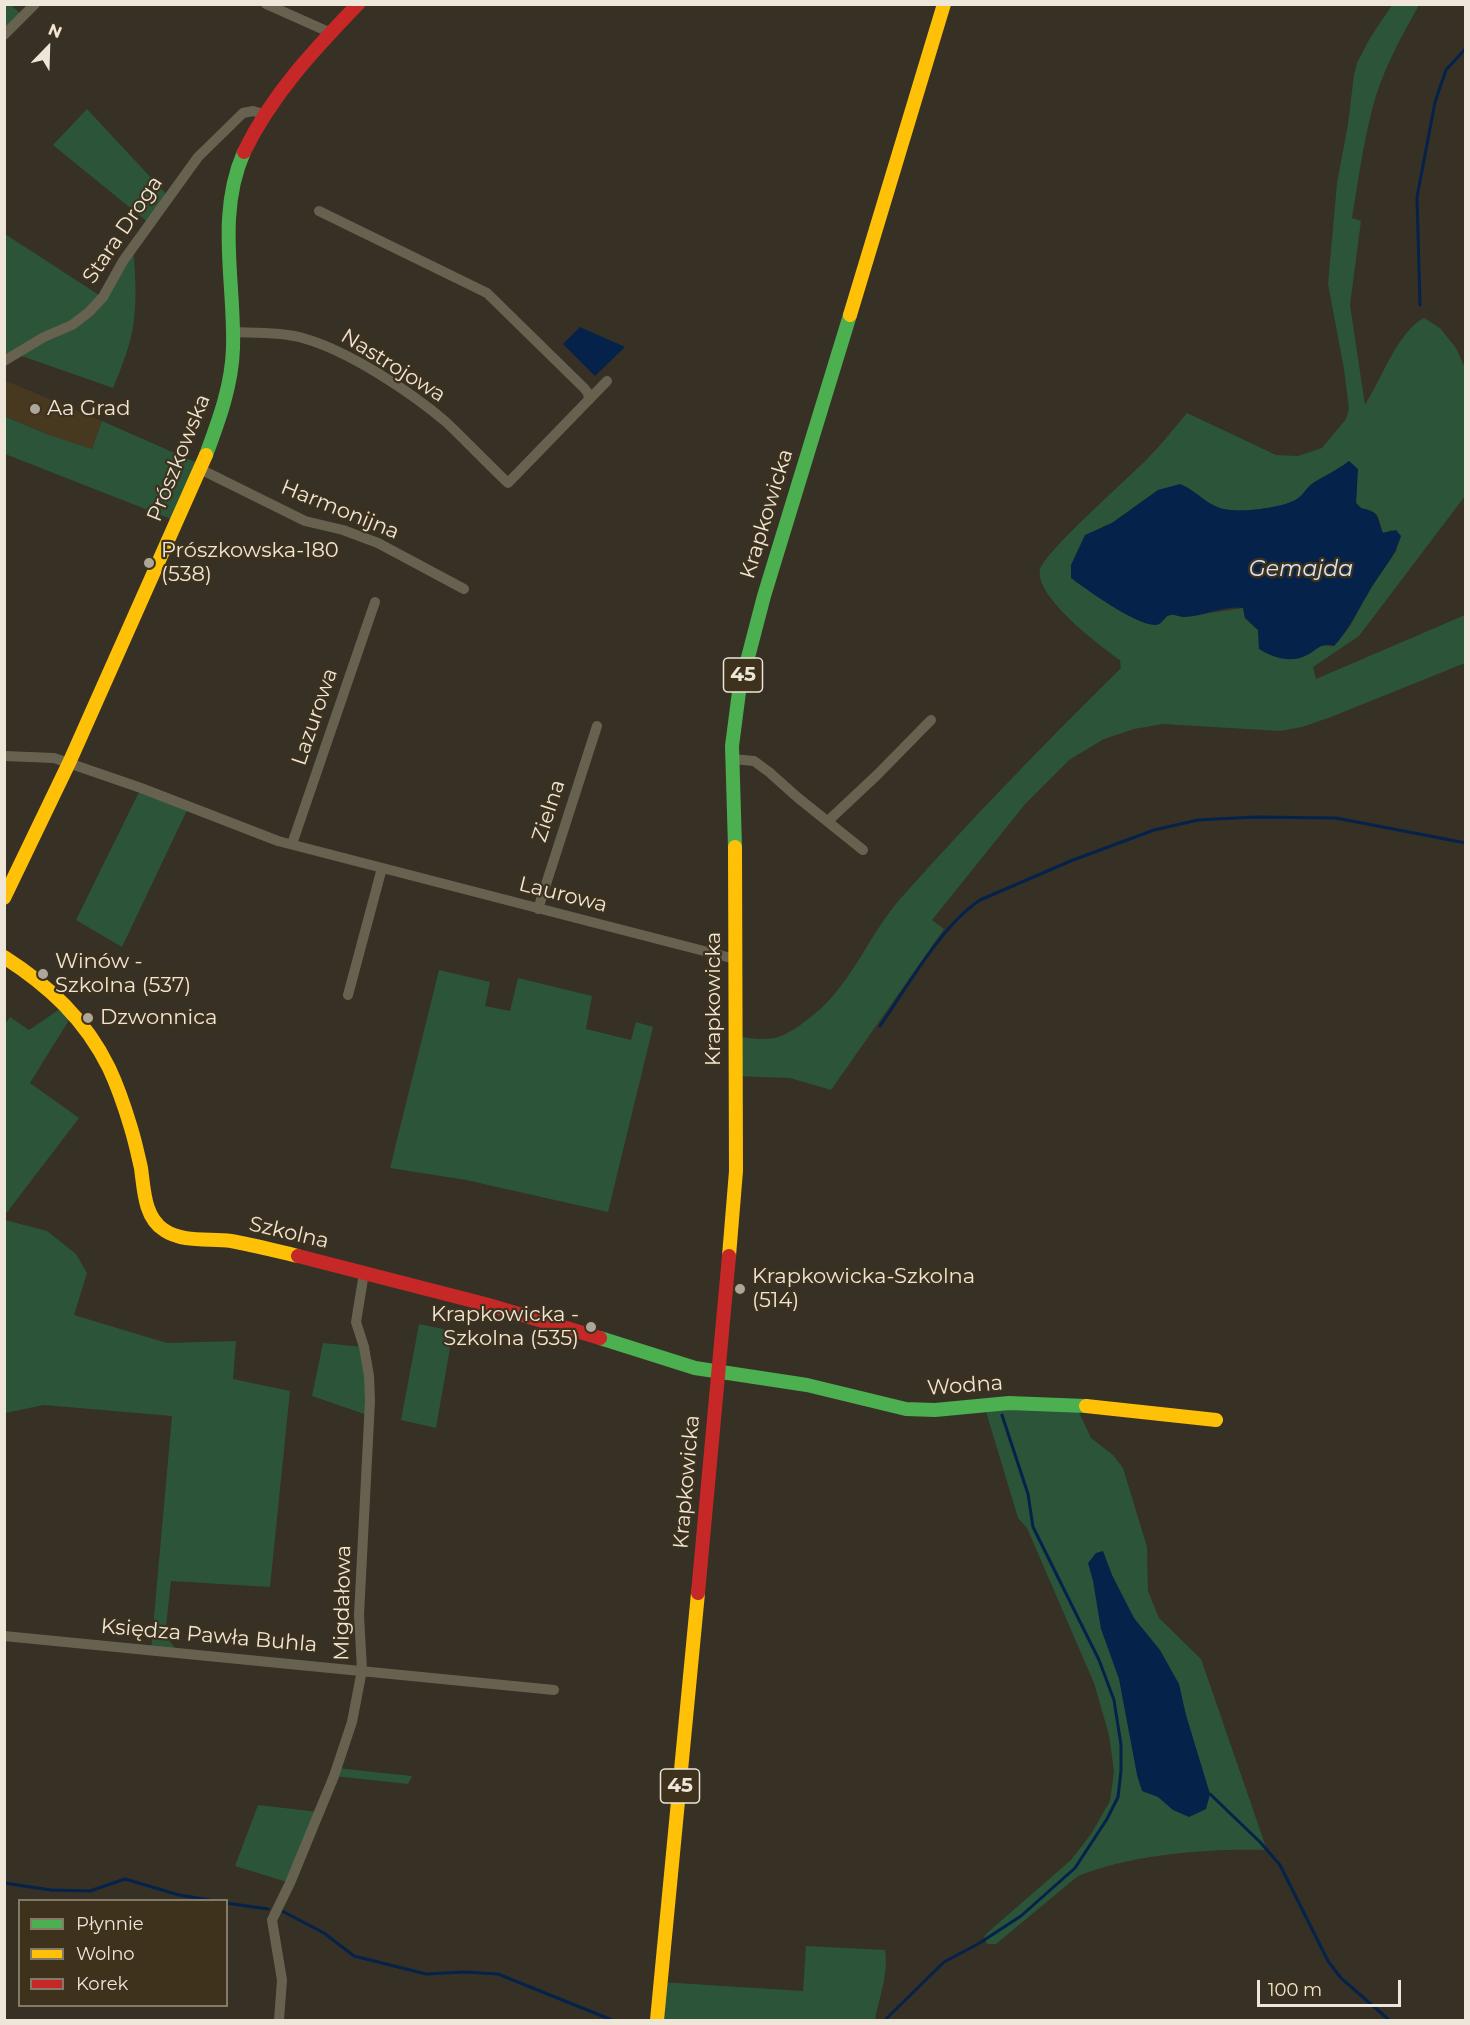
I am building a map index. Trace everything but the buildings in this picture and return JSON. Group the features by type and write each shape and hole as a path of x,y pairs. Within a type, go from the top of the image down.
{"main road":[{"name":"Prószkowska","path":"4,898 69,763 200,469 220,417 231,371 233,332 228,254 230,201 240,161 263,114 285,83 358,4"},
{"name":"Krapkowicka","path":"657,2020 736,1171 733,759 735,715 764,596 944,4"},
{"name":"Szkolna","path":"4,957 40,980 76,1014 98,1044 111,1069 130,1123 146,1198 152,1216 159,1227 175,1234 256,1246 364,1273 548,1322 694,1368 719,1373"},
{"name":"Wodna","path":"719,1373 795,1383 923,1411 1023,1403 1088,1406 1216,1420"}],"street":[{"path":"4,35 35,4"},
{"path":"266,4 331,33"},
{"name":"Stara Droga","path":"4,361 44,337 72,325 89,312 103,297 123,261 198,157 243,113 253,111 263,114"},
{"path":"319,211 487,293 584,388 589,400"},
{"name":"Nastrojowa","path":"233,332 299,337 321,344 350,358 391,382 446,422 507,483 589,400"},
{"path":"589,400 607,381"},
{"name":"Harmonijna","path":"200,469 306,521 343,530 378,543 464,589"},
{"name":"Lazurowa","path":"292,844 375,602"},
{"path":"828,820 877,775 931,720"},
{"name":"Zielna","path":"538,909 597,726"},
{"name":"Laurowa","path":"4,756 54,758 292,844 735,959"},
{"path":"733,759 754,761 863,850"},
{"path":"348,995 382,868"},
{"name":"Migdałowa","path":"279,2020 282,1980 272,1920 334,1776 352,1722 362,1670 359,1615 370,1401 366,1357 356,1322 364,1273"},
{"name":"Księdza Pawła Buhla","path":"4,1636 554,1690"}],"shaded area":[{"path":"4,380 102,421 92,449 49,435 5,416"}],"green space":[{"path":"5,5 11,5 23,16 5,35"},
{"path":"1392,5 1419,5 1392,56 1376,96 1366,137 1352,218 1361,221 1350,305 1365,405 1398,345 1415,324 1424,318 1440,328 1456,348 1465,368 1465,496 1359,636 1313,667 1316,679 1465,615 1465,663 1302,727 1280,731 1163,724 1134,729 1104,739 1069,760 1026,803 932,920 944,929 831,1090 790,1078 735,1076 735,1036 766,1039 781,1036 807,1020 822,1007 847,978 901,898 1009,781 1121,668 1120,660 1071,620 1047,593 1041,581 1040,570 1056,548 1148,458 1187,413 1276,455 1298,456 1322,448 1346,419 1349,409 1344,369 1328,284 1337,183 1354,75 1357,63","holes":["1349,461 1357,487 1356,503 1361,508 1375,513 1383,533 1392,530 1397,550 1371,588 1350,626 1334,646 1321,645 1309,654 1259,636 1258,630 1245,618 1243,608 1182,617 1172,614 1164,620 1143,621 1098,597 1102,527 1112,523 1158,490 1185,486 1209,503 1225,510 1262,509 1297,499 1312,485"]},
{"path":"87,109 168,196 150,224 53,145"},
{"path":"5,234 102,297 133,247 136,292 133,328 113,388 16,354 5,361"},
{"path":"4,416 49,435 92,449 102,421 202,465 176,521 5,454"},
{"path":"141,788 189,806 122,947 76,920"},
{"path":"439,970 490,982 485,1006 510,1011 518,978 592,996 586,1029 631,1040 636,1022 653,1027 608,1212 466,1180 390,1168"},
{"path":"67,1004 74,1012 30,1083 79,1118 5,1215 4,1025 10,1017 29,1030"},
{"path":"5,1220 47,1231 76,1254 87,1273 74,1315 167,1343 236,1341 233,1379 290,1391 270,1587 171,1581 165,1635 178,1652 151,1650 172,1416 44,1405 5,1413"},
{"path":"419,1324 453,1331 436,1428 401,1420"},
{"path":"323,1343 364,1347 370,1416 312,1396"},
{"path":"984,1405 1076,1406 1091,1438 1113,1455 1123,1468 1147,1547 1148,1591 1159,1618 1201,1659 1267,1850 1221,1850 1171,1854 1099,1868 1078,1876 996,1944 987,1944 984,1937 987,1933 1071,1860 1091,1834 1110,1801 1114,1771 1109,1735 1094,1683 1027,1528 1018,1518"},
{"path":"336,1768 412,1776 408,1784 334,1776"},
{"path":"258,1805 319,1812 290,1883 235,1866"},
{"path":"806,1946 885,1950 885,1976 875,2020 657,2020 661,1982 803,1991"}],"water":[{"path":"580,327 625,347 595,376 563,344"},
{"name":"Gemajda","path":"1349,461 1358,469 1356,503 1361,508 1375,514 1383,533 1396,530 1401,536 1391,557 1349,626 1334,646 1323,646 1296,659 1270,655 1259,649 1258,630 1245,618 1243,608 1228,608 1182,617 1170,615 1156,625 1148,624 1112,606 1071,578 1071,565 1085,535 1112,523 1158,490 1180,484 1224,509 1261,509 1297,499 1313,483"},
{"path":"1103,1551 1112,1575 1134,1618 1160,1650 1179,1684 1210,1794 1206,1809 1189,1817 1173,1810 1158,1797 1142,1791 1119,1679 1101,1629 1088,1563 1096,1553"}],"waterway":[{"path":"1420,305 1417,197 1435,102 1446,70 1466,48"},
{"path":"880,1026 938,941 951,925 980,900 1073,860 1154,830 1198,820 1255,817 1336,818 1466,843"},
{"path":"885,2020 944,1962 978,1944 1021,1916 1075,1868 1107,1819 1118,1797 1121,1745 1114,1700 1099,1660 1033,1527 1028,1494 1002,1415"},
{"path":"1210,1794 1260,1842 1280,1865 1328,1961 1341,1978 1389,2020"},
{"path":"4,1883 51,1890 90,1891 125,1879 179,1895 204,1899"},
{"path":"228,1903 268,1909"},
{"path":"282,1911 324,1933 354,1956 426,1974 465,1972 498,1974 612,2020"}],"traffic: fast":[{"path":"206,455 224,402 232,362 233,323 229,224 231,200 244,152"},
{"path":"735,847 732,746 739,692 764,596 850,315"},
{"path":"600,1338 695,1368 807,1385 906,1409 935,1410 1009,1403 1086,1406"}],"traffic: slow":[{"path":"850,315 944,4"},
{"path":"4,898 69,763 206,455"},
{"path":"729,1256 736,1171 735,847"},
{"path":"4,957 51,992 77,1019 99,1050 124,1105 138,1153 146,1202 157,1224 171,1234 180,1237 231,1241 298,1256"},
{"path":"1086,1406 1216,1420"},
{"path":"657,2020 698,1593"}],"traffic: jam":[{"path":"244,152 267,111 281,92 310,56 358,4"},
{"path":"298,1256 485,1304 600,1338"},
{"path":"698,1593 729,1256"}],"place":[{"name":"Aa Grad","path":"35,409"},
{"name":"Prószkowska-180 (538)","path":"149,563"},
{"name":"Winów - Szkolna (537)","path":"43,974"},
{"name":"Dzwonnica","path":"88,1018"},
{"name":"Krapkowicka-Szkolna (514)","path":"740,1289"},
{"name":"Krapkowicka - Szkolna (535)","path":"591,1327"}]}
